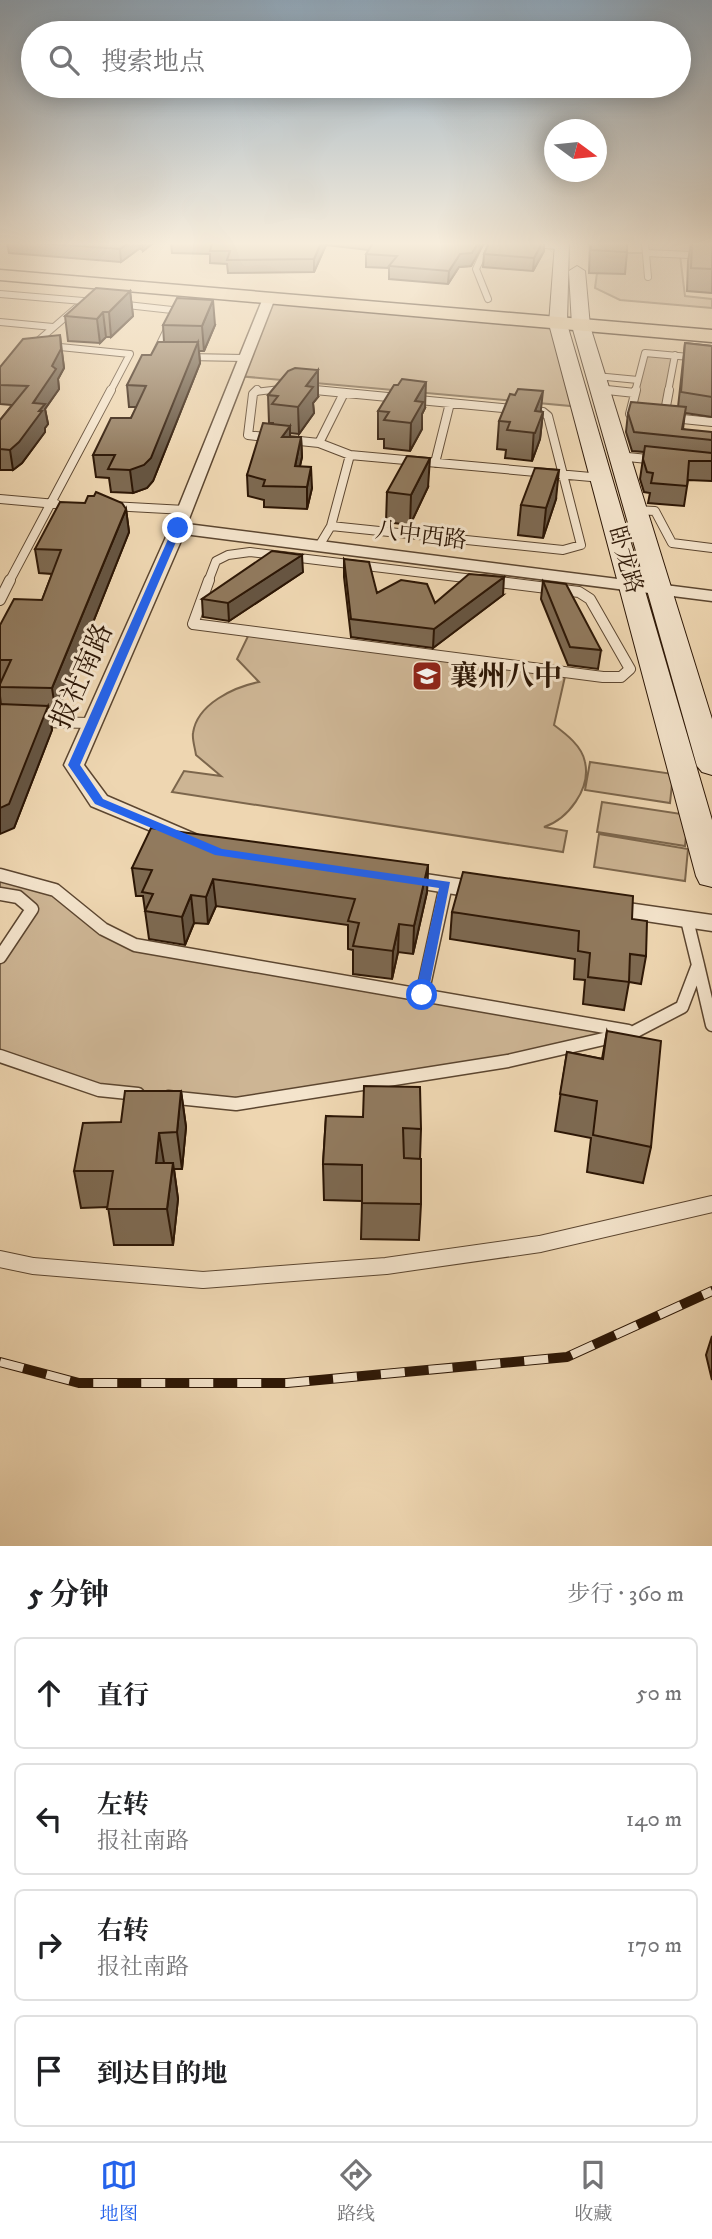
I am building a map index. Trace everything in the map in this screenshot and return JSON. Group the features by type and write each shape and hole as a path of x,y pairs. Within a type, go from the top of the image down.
{"main road":[{"name":"卧龙路","path":"569,315 598,382 712,766"},
{"name":"卧龙路","path":"569,315 602,478 712,876"},
{"path":"570,315 712,336"}],"street":[{"name":"报社南路","path":"207,847 99,801 74,765 181,519 262,315"},
{"name":"八中西路","path":"181,519 420,566 712,596"},
{"path":"379,875 499,893"},
{"path":"593,906 712,923"}],"lane":[{"path":"25,351 68,315"},
{"path":"154,356 173,315"},
{"path":"0,322 53,327"},
{"path":"34,345 167,356"},
{"path":"641,415 630,414 645,352 712,359"},
{"path":"0,600 130,354"},
{"path":"664,417 675,355"},
{"path":"180,356 245,358"},
{"path":"598,382 638,380"},
{"path":"598,382 635,393"},
{"path":"331,526 563,550 581,545 562,474 548,416 542,412 274,386 258,389 253,394 248,435 319,443 350,455 562,474 602,478"},
{"path":"319,443 344,393"},
{"path":"435,463 450,403"},
{"path":"653,416 712,422"},
{"path":"319,546 331,526 350,455"},
{"path":"618,456 672,462"},
{"path":"0,499 64,505"},
{"path":"104,506 181,519"},
{"path":"634,510 655,512 672,543 712,548"},
{"path":"250,552 420,566 579,592 590,599 630,669 621,677 603,677 193,624 216,561 228,555 250,552"},
{"path":"0,579 11,580"},
{"path":"26,721 92,723"},
{"path":"0,875 55,890 103,929 135,945 634,1032"},
{"path":"422,995 446,885"},
{"path":"0,894 19,897 32,909 0,957"},
{"path":"687,920 712,1025"},
{"path":"0,1056 99,1090 236,1104 508,1061 634,1032 682,1007 698,965"},
{"path":"0,1259 33,1266 204,1280 386,1266 540,1244 712,1204"}],"shaded area":[{"path":"262,315 460,315 558,324 582,407 238,376"},
{"path":"645,353 675,355 664,417 630,414"},
{"path":"250,632 566,672 554,725 581,751 586,772 576,802 561,817 544,827 567,831 563,852 172,792 184,771 221,776 196,755 193,733 201,714 218,698 259,682 237,659"},
{"path":"590,762 673,774 670,803 585,790"},
{"path":"602,802 688,815 685,846 597,832"},
{"path":"599,834 688,849 685,881 594,867"},
{"path":"0,875 55,890 135,945 634,1032 508,1061 236,1104 99,1090 0,1056 0,957 32,909 0,894"}],"building":[{"path":"66,315 100,315 97,319"},
{"path":"168,315 207,315 202,326 163,325"},
{"path":"60,335 61,349 52,366 56,369 33,403 45,404 39,411 42,411 19,442 10,450 0,449 0,420 28,386 0,385 0,367 23,339"},
{"path":"158,342 198,342 151,458 144,465 130,470 108,469 115,455 93,455 111,418 131,418 146,386 127,385 142,355 151,355"},
{"path":"685,343 712,346 712,397 681,392"},
{"path":"295,368 318,370 306,386 313,387 298,407 272,404 278,396 268,395 288,371"},
{"path":"402,379 426,382 415,401 423,402 411,423 384,420 389,412 378,411 394,385 398,385"},
{"path":"518,389 543,391 535,411 543,412 535,433 507,430 510,422 499,421 510,394 515,395"},
{"path":"631,402 686,407 682,429 712,432 712,440 634,432 628,413"},
{"path":"263,423 290,426 282,437 301,437 295,466 311,467 307,487 263,486 265,480 247,475"},
{"path":"645,446 712,453 712,461 689,461 687,486 651,483 653,473 647,472 643,459"},
{"path":"407,456 430,458 411,495 387,492"},
{"path":"535,468 559,470 546,508 521,505"},
{"path":"96,492 122,503 126,509 52,688 0,687 11,660 0,660 0,625 14,599 42,600 61,550 35,549 60,502 85,503 88,496 94,496"},
{"path":"272,551 302,555 228,603 202,599"},
{"path":"344,559 369,562 377,593 401,580 427,584 435,603 469,574 504,577 434,629 351,619"},
{"path":"543,581 566,584 601,650 570,647"},
{"path":"0,704 48,706 9,804 0,808"},
{"path":"151,828 428,865 414,926 399,924 393,951 353,946 359,923 348,921 355,899 213,879 206,897 191,895 182,917 145,911 153,894 142,892 152,870 132,868"},
{"path":"463,872 633,896 632,919 647,921 646,956 630,954 629,982 588,977 590,953 578,951 579,931 452,912"},
{"path":"607,1031 661,1041 651,1147 593,1135 597,1101 560,1094 567,1052 603,1059"},
{"path":"364,1086 420,1087 421,1129 403,1128 404,1158 421,1159 421,1204 362,1203 362,1165 323,1164 326,1116 363,1117"},
{"path":"125,1091 181,1091 177,1132 159,1133 156,1163 173,1163 167,1209 107,1209 113,1171 74,1171 83,1123 121,1122"}],"railway":[{"path":"0,1362 79,1383 287,1383 567,1357 712,1291"}],"place":[{"name":"襄州八中","path":"427,676"}],"route":[{"path":"178,528 74,765 99,801 219,852 446,885 422,995"}]}
